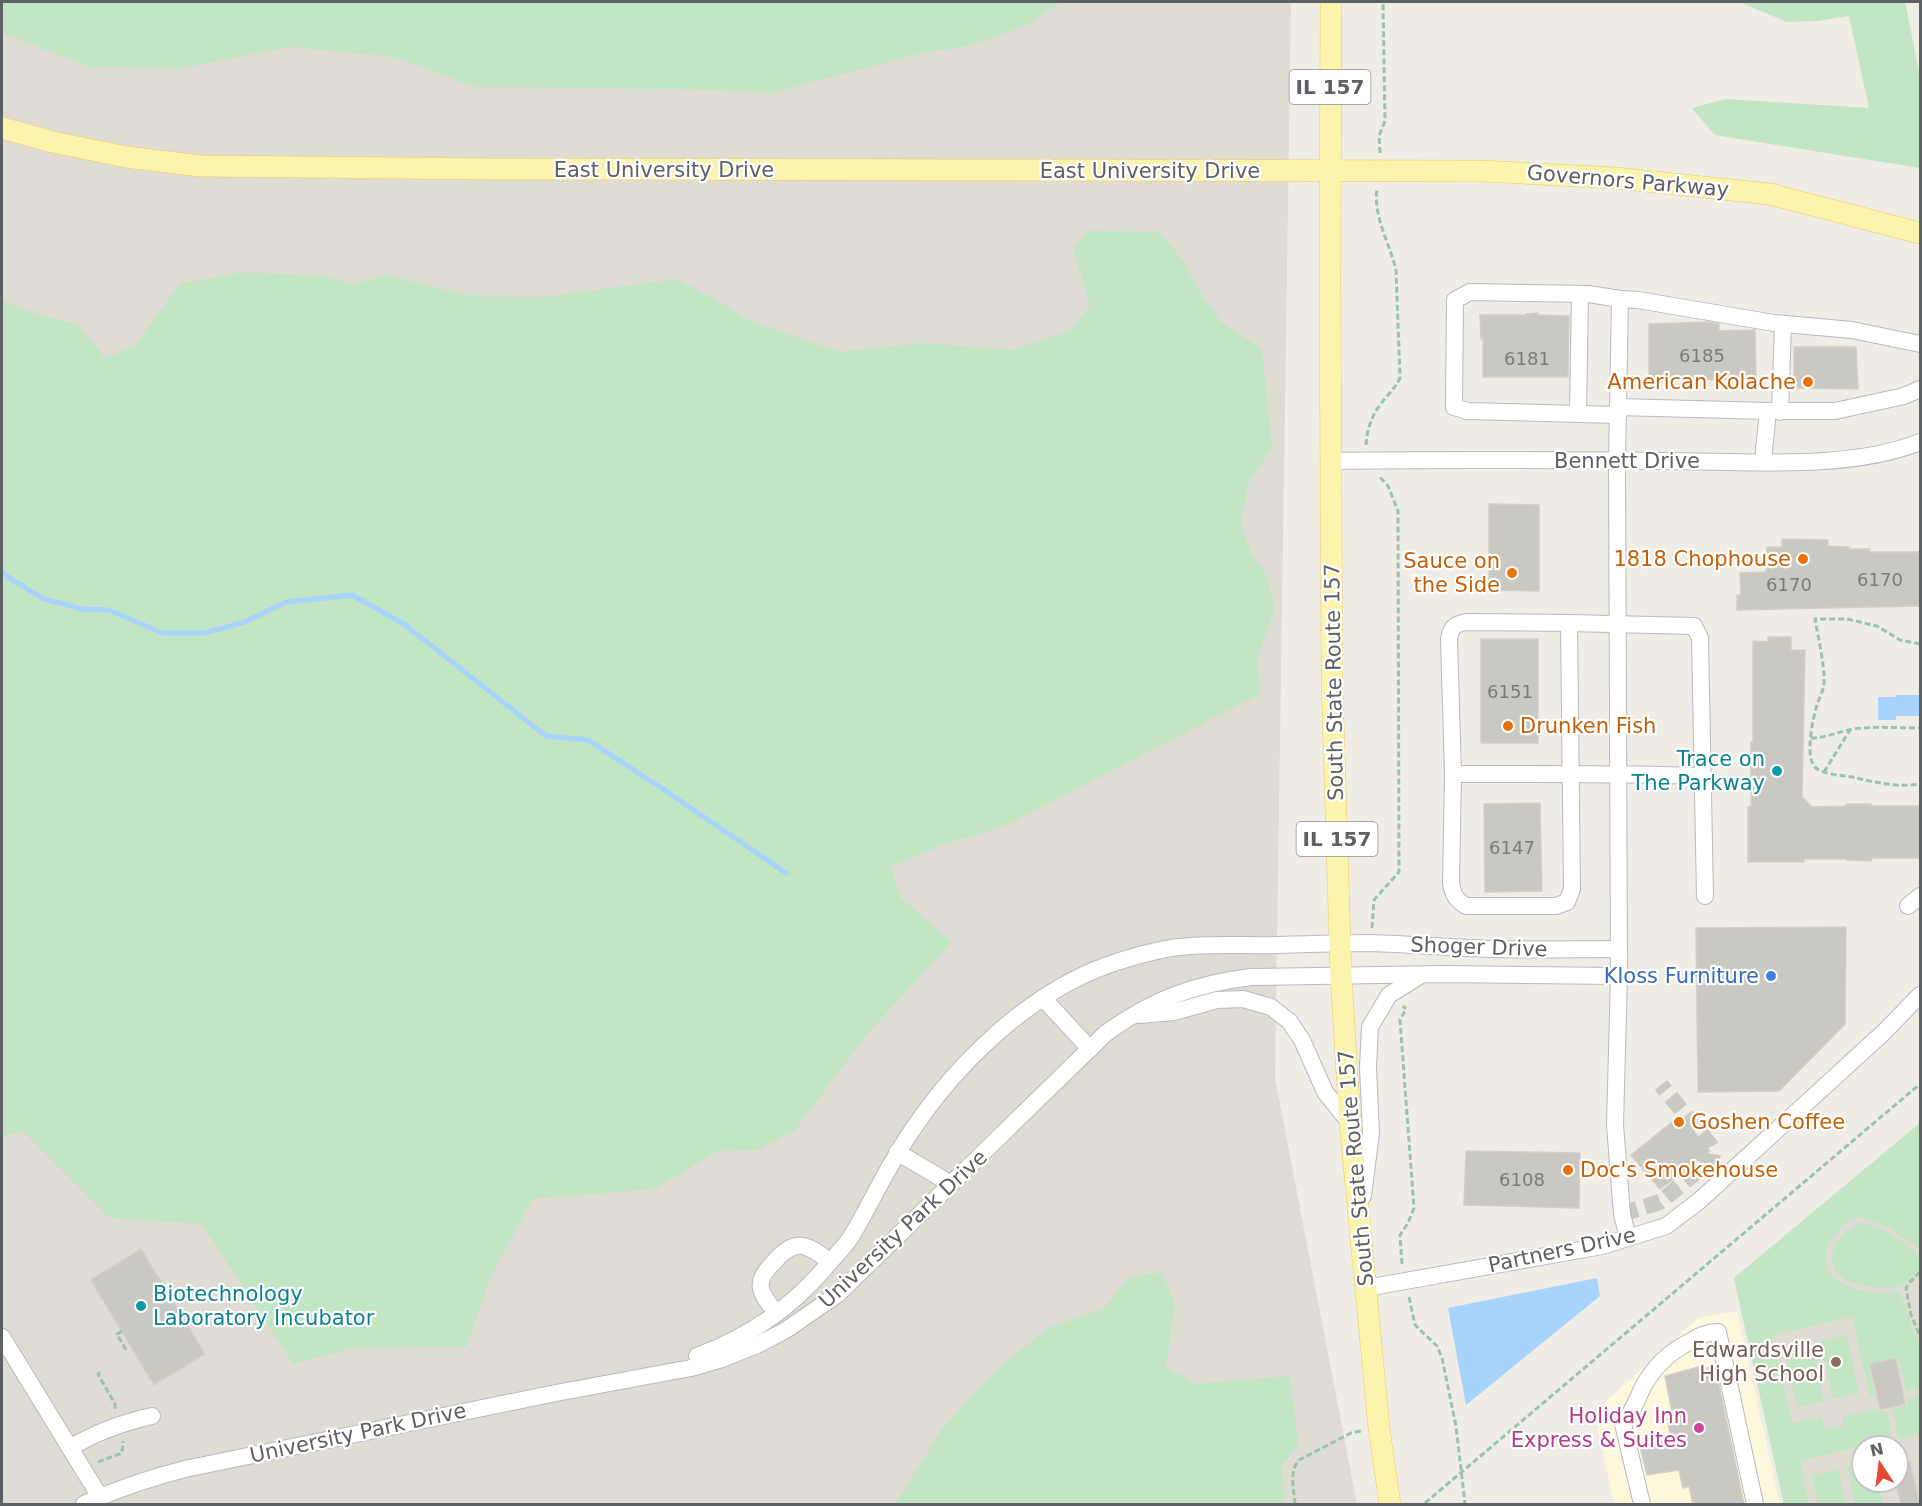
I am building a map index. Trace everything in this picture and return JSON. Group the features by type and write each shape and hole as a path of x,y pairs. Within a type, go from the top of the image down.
{"main road":[{"name":"South State Route 157","path":"1331,2 1332,683 1341,976 1350,1123 1379,1428 1390,1504"},
{"name":"East University Drive","path":"2,128 53,142 126,157 201,166 504,170 1330,172"},
{"name":"Governors Parkway","path":"1330,172 1481,171 1660,182 1759,193 1920,233"}],"street":[{"path":"1920,344 1852,330 1783,324 1638,300 1580,294 1470,292 1455,300 1454,407 1467,411 1578,414 1618,411 1835,411 1904,396 1920,389"},
{"path":"1578,414 1580,294"},
{"path":"1620,299 1617,460 1619,976 1615,1125 1622,1214 1628,1238"},
{"path":"1763,461 1774,412 1783,324"},
{"name":"Bennett Drive","path":"1331,461 1804,462 1859,457 1899,450 1920,442"},
{"path":"1569,623 1572,889 1568,902 1556,906 1466,906 1457,901 1452,892 1450,883 1453,774 1450,630 1457,624 1466,622 1569,623 1694,626 1700,638 1705,896"},
{"path":"1453,774 1619,773 1703,776"},
{"name":"Shoger Drive","path":"1340,944 1372,943 1491,949 1619,949"},
{"name":"University Park Drive","path":"637,1378 720,1347 755,1328 817,1278 850,1239 897,1152 921,1116 981,1048 1043,998 1103,967 1138,956 1180,947 1340,944"},
{"name":"Shoger Drive","path":"1360,1221 1371,1133 1368,1067 1370,1026 1389,995 1422,975"},
{"name":"Shoger Drive","path":"1341,976 1619,976"},
{"name":"University Park Drive","path":"84,1504 151,1478 185,1469 556,1393 691,1368 757,1345 786,1330 838,1294 1090,1048 1130,1016 1167,997 1224,980 1251,977 1341,976"},
{"name":"Partners Drive","path":"1366,1288 1602,1246 1666,1226 1699,1201 1883,1034 1920,995"},
{"path":"1043,998 1090,1048"},
{"path":"1130,1016 1174,1012 1226,1000 1243,999 1271,1007 1289,1021 1302,1040 1325,1092 1350,1123"},
{"path":"897,1152 951,1184"},
{"path":"776,1313 765,1298 760,1287 760,1279 783,1253 797,1246 807,1247 830,1262"},
{"path":"1642,1504 1623,1424 1634,1411 1643,1387 1657,1366 1678,1347 1707,1332 1718,1332 1755,1504"},
{"path":"2,1337 100,1497"},
{"path":"70,1448 91,1435 152,1416"}],"path":[{"path":"1372,943 1371,922 1374,900 1399,872 1398,511 1388,486 1365,461 1367,430 1380,405 1394,390 1400,378 1396,270 1393,255 1380,221 1376,196 1380,171 1379,136 1385,121 1383,2"},
{"path":"1920,644 1900,640 1877,626 1847,619 1815,619 1824,685 1817,703 1810,738 1811,761 1815,767 1824,772 1881,783 1913,786 1920,784"},
{"path":"1810,738 1823,738 1850,730 1920,728"},
{"path":"1824,772 1850,730"},
{"path":"1389,995 1406,1009 1400,1020 1414,1208 1400,1235 1400,1256 1416,1325 1437,1346 1442,1358 1452,1400 1465,1504"},
{"path":"1425,1503 1920,1084"},
{"path":"1920,1272 1906,1288 1911,1315 1920,1336"},
{"path":"122,1331 117,1334 126,1350 124,1351"},
{"path":"100,1372 98,1374 115,1404 115,1413"},
{"path":"1295,1504 1293,1471 1299,1460 1351,1433 1379,1428"},
{"path":"93,1464 122,1453 124,1444 122,1433"}],"shaded area":[{"path":"2,2 1291,2 1275,1078 1357,1504 2,1504"},
{"name":"Edwardsville High School","path":"1920,1123 1920,1504 1784,1504 1734,1278"},
{"path":"1737,1311 1780,1504 1614,1504 1594,1412 1698,1318"}],"green space":[{"path":"2,2 1060,2 1029,24 973,45 918,54 772,93 690,89 476,87 394,57 291,47 181,68 91,67 2,33"},
{"path":"1739,2 1905,2 1920,76 1920,168 1715,135 1692,108 1726,99 1869,108 1849,16 1818,21 1787,22"},
{"path":"1089,231 1159,232 1183,260 1196,286 1220,321 1262,349 1272,447 1248,484 1241,524 1252,555 1265,572 1275,607 1258,656 1260,694 1005,826 944,844 890,867 901,898 952,942 869,1032 795,1130 758,1150 718,1151 655,1189 533,1199 491,1277 466,1347 353,1348 293,1364 202,1224 110,1218 23,1131 2,1136 2,301 44,316 79,325 105,358 135,345 180,284 243,272 324,276 353,285 387,275 471,296 544,297 677,279 750,321 840,352 922,343 1013,350 1070,331 1090,306 1073,248"},
{"path":"1920,1123 1920,1249 1888,1227 1859,1217 1849,1221 1839,1230 1827,1249 1826,1262 1830,1273 1840,1282 1853,1288 1883,1293 1898,1291 1905,1304 1912,1329 1920,1343 1920,1388 1906,1391 1899,1360 1895,1359 1869,1366 1875,1397 1870,1397 1852,1317 1772,1335 1792,1423 1822,1417 1825,1430 1843,1426 1842,1417 1873,1410 1887,1412 1891,1434 1850,1434 1850,1449 1800,1461 1809,1504 1784,1504 1734,1278"},
{"path":"1857,1223 1882,1230 1908,1246 1920,1257 1920,1269 1904,1283 1893,1287 1860,1285 1840,1276 1832,1262 1835,1246 1844,1233"},
{"path":"1162,1272 1175,1304 1166,1367 1196,1384 1290,1376 1298,1445 1282,1466 1285,1504 895,1504 942,1429 992,1374 1046,1329 1104,1308 1128,1278"},
{"path":"1847,1335 1859,1393 1833,1399 1820,1341"},
{"path":"1811,1343 1824,1401 1797,1407 1784,1349"},
{"path":"1920,1396 1920,1434 1910,1437 1910,1434 1898,1434 1892,1409 1908,1405 1907,1399"},
{"path":"1838,1469 1846,1504 1818,1504 1812,1475"},
{"path":"1853,1494 1881,1494 1883,1504 1855,1504"}],"water":[{"path":"1896,695 1920,695 1920,716 1896,716 1896,720 1878,720 1878,697 1895,697"},
{"path":"1597,1278 1600,1296 1466,1405 1448,1308"}],"building":[{"path":"1538,313 1538,315 1569,316 1568,377 1483,377 1483,339 1481,339 1480,315"},
{"path":"1707,322 1719,324 1719,331 1755,330 1756,380 1649,379 1649,324"},
{"path":"1794,347 1856,347 1858,389 1794,388"},
{"path":"1489,504 1539,505 1539,591 1489,590"},
{"path":"1782,539 1828,540 1828,546 1870,549 1870,552 1920,552 1920,606 1737,610 1737,595 1741,595 1740,573 1766,572 1767,547 1782,547"},
{"name":"Trace on The Parkway","path":"1768,637 1791,637 1791,650 1805,650 1802,797 1812,807 1846,806 1847,804 1920,806 1920,858 1872,858 1871,861 1804,859 1804,862 1748,862 1748,807 1751,806 1751,742 1753,742 1753,641 1768,642"},
{"path":"1481,639 1538,639 1538,743 1481,743"},
{"path":"1540,803 1542,891 1485,892 1484,804"},
{"name":"Kloss Furniture","path":"1846,927 1845,1024 1779,1091 1698,1092 1696,928"},
{"path":"1681,1115 1710,1151 1660,1189 1631,1155"},
{"path":"1466,1151 1580,1153 1579,1208 1464,1205"},
{"name":"Biotechnology Laboratory Incubator","path":"141,1249 205,1354 154,1385 91,1280"},
{"path":"1896,1359 1905,1404 1880,1409 1870,1364"},
{"name":"Holiday Inn Express & Suites","path":"1702,1366 1702,1369 1715,1366 1744,1504 1693,1504 1689,1486 1683,1488 1679,1470 1647,1475 1640,1446 1671,1438 1667,1418 1673,1417 1665,1376"},
{"path":"1910,1463 1919,1502 1901,1504 1899,1494 1910,1494"}],"waterway":[{"path":"2,571 44,599 82,609 109,610 162,633 204,633 245,622 286,602 352,595 404,624 546,736 588,740 786,873"}],"tunnel":[{"path":"1622,1214 1660,1202 1709,1162 1713,1154 1711,1146 1661,1085"}],"place":[{"name":"American Kolache","path":"1808,382"},
{"name":"1818 Chophouse","path":"1803,559"},
{"name":"Sauce on the Side","path":"1512,573"},
{"name":"Drunken Fish","path":"1508,726"},
{"name":"Trace on The Parkway","path":"1777,771"},
{"name":"Kloss Furniture","path":"1771,976"},
{"name":"Goshen Coffee","path":"1679,1122"},
{"name":"Doc's Smokehouse","path":"1568,1170"},
{"name":"Biotechnology Laboratory Incubator","path":"141,1306"},
{"name":"Edwardsville High School","path":"1836,1362"},
{"name":"Holiday Inn Express & Suites","path":"1699,1428"}]}
